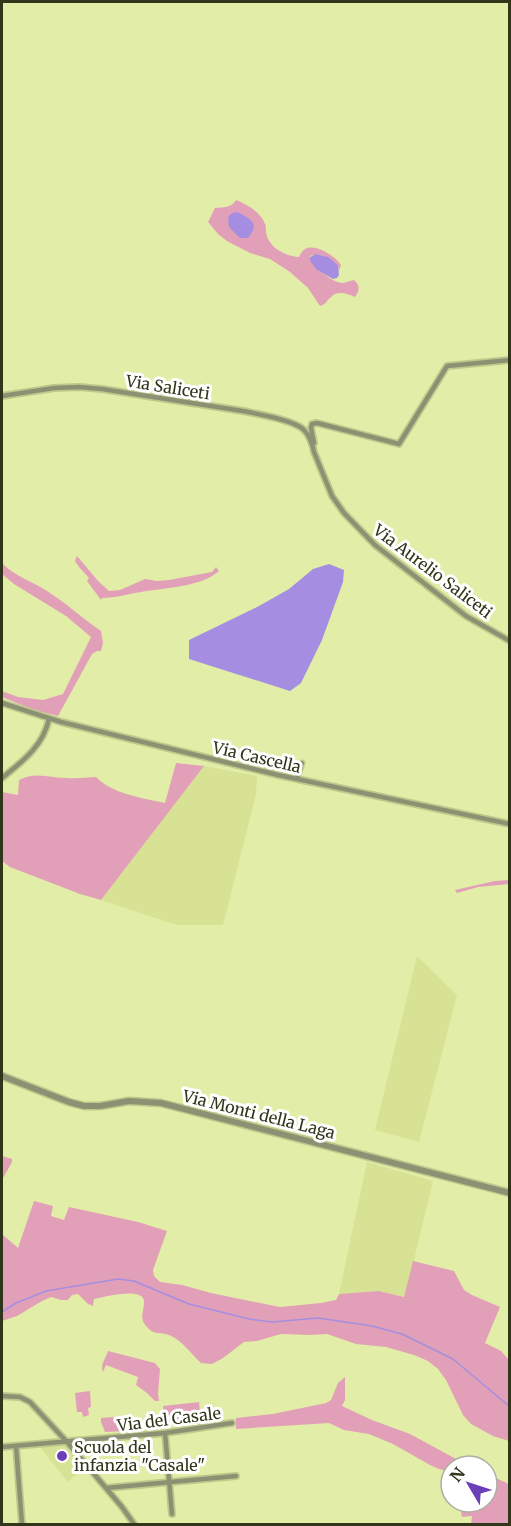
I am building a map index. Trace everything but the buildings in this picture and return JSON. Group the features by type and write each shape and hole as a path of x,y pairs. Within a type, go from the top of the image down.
{"street":[{"path":"314,452 311,428 312,424 317,423 399,444 447,366 510,360"},
{"name":"Via Saliceti","path":"2,396 54,388 79,387 243,411 298,426 304,430 314,446 314,452"},
{"name":"Via Aurelio Saliceti","path":"314,452 332,496 370,541 466,616 510,641"},
{"name":"Via Cascella","path":"2,703 49,719 297,779 510,824"},
{"path":"2,778 37,746 46,731 49,719"},
{"path":"297,779 302,763"},
{"name":"Via Monti della Laga","path":"2,1076 81,1105 100,1106 125,1101 161,1103 510,1193"},
{"path":"2,1396 20,1397 28,1401 67,1442 134,1524"},
{"name":"Via del Casale","path":"2,1447 165,1433 232,1423"},
{"path":"165,1433 172,1514"},
{"path":"16,1446 22,1524"},
{"path":"106,1488 236,1476"}],"shaded area":[{"path":"236,200 257,212 263,220 270,243 278,250 299,257 305,249 315,248 335,258 341,265 339,271 338,265 325,256 314,255 309,259 324,274 338,282 354,280 359,288 355,297 343,293 337,294 320,306 308,288 290,272 270,259 250,253 218,234 208,222 215,208 230,206"},
{"path":"237,212 250,219 254,225 248,238 240,238 229,227 228,217"},
{"path":"316,254 328,257 338,265 337,278 333,279 316,269 309,259"},
{"path":"77,556 109,591 120,590 145,579 169,580 212,572 216,567 219,571 193,584 101,600 87,581 89,578 75,561"},
{"path":"2,563 54,595 101,631 103,643 101,651 92,654 58,716 34,710 2,697 2,691 18,697 43,700 63,694 91,637 66,616 14,584 2,574"},
{"path":"329,564 344,570 343,582 322,640 301,683 290,691 189,659 189,640 259,606 289,589 313,569"},
{"path":"176,763 204,766 101,900 10,867 2,861 2,792 18,795 19,780 37,775 71,778 96,777 110,788 165,803"},
{"path":"204,766 257,776 256,794 223,925 177,925 101,900"},
{"path":"509,880 509,884 478,887 457,893 455,890 495,881"},
{"path":"417,956 457,995 419,1142 375,1130"},
{"path":"2,1156 12,1159 12,1162 2,1180"},
{"path":"367,1162 433,1181 405,1297 379,1291 339,1294"},
{"path":"34,1201 53,1206 51,1216 64,1220 69,1207 138,1222 167,1231 153,1270 154,1276 160,1282 280,1307 336,1300 339,1294 379,1291 404,1297 413,1261 454,1271 464,1290 500,1307 485,1343 501,1351 509,1360 509,1441 493,1436 471,1424 463,1415 446,1380 428,1361 386,1347 356,1344 327,1334 281,1334 244,1342 212,1364 201,1363 174,1337 153,1332 148,1328 142,1318 143,1297 131,1293 94,1299 93,1306 78,1294 72,1295 68,1300 51,1297 17,1316 2,1321 2,1234 18,1248"},
{"path":"108,1351 155,1363 160,1369 159,1401 155,1401 136,1385 138,1377 106,1365 103,1372 103,1364"},
{"path":"345,1377 345,1400 342,1406 410,1434 447,1454 439,1454 439,1469 393,1444 369,1434 344,1430 329,1423 236,1429 236,1418 273,1414 326,1403 331,1400 338,1383"},
{"path":"90,1391 89,1415 83,1417 82,1412 77,1412 75,1393"},
{"path":"199,1402 201,1421 165,1425 163,1406"},
{"path":"124,1416 126,1431 105,1432 101,1418"},
{"name":"Scuola del infanzia \"Casale\"","path":"67,1443 86,1466 68,1482 39,1446"},
{"path":"499,1479 509,1484 509,1524 471,1524 472,1516 462,1517 461,1514 499,1514"}],"waterway":[{"path":"2,1312 16,1303 46,1291 118,1279 134,1281 189,1304 249,1319 272,1322 318,1318 372,1326 402,1334 453,1359 510,1407"}],"place":[{"name":"Scuola del infanzia \"Casale\"","path":"62,1456"}]}
